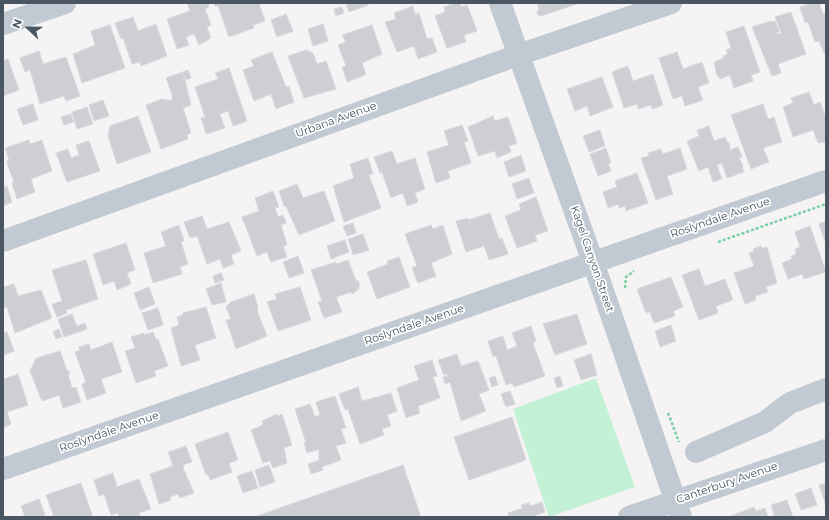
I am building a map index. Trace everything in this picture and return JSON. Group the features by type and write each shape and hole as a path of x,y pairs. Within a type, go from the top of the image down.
{"street":[{"path":"3,24 65,3"},
{"name":"Kagel Canyon Street","path":"500,3 593,262 678,509"},
{"name":"Urbana Avenue","path":"3,241 518,55 671,3"},
{"name":"Roslyndale Avenue","path":"3,469 826,181"},
{"path":"688,451 765,422 790,403 826,389"},
{"name":"Canterbury Avenue","path":"629,517 678,509 826,450"}],"path":[{"path":"713,244 826,204"},
{"path":"626,293 624,286 626,277 632,272 640,269"},
{"path":"668,412 688,451"}],"green space":[{"path":"596,378 635,487 549,517 513,409"}],"building":[{"path":"187,3 208,3 209,7 205,9 211,25 207,27 211,38 199,45 194,34 186,37 189,45 177,49 167,19 190,11"},
{"path":"214,3 259,3 265,21 253,25 254,28 229,37 218,6 215,6"},
{"path":"350,3 368,3 368,5 349,12 346,5"},
{"path":"460,3 461,7 467,5 477,31 464,35 466,42 447,48 435,16 445,12 444,7"},
{"path":"537,3 577,4 541,16 538,15 537,11 539,10"},
{"path":"811,3 819,3 823,14 826,13 826,53 824,53 819,41 815,42 808,22 805,23 800,7"},
{"path":"413,6 415,15 419,13 427,39 432,38 437,52 418,59 414,46 397,52 385,22 396,19 394,13"},
{"path":"342,7 344,13 336,16 334,9"},
{"path":"791,12 806,54 778,64 781,73 772,76 752,27 775,21 779,31 776,34 781,33 775,17"},
{"path":"286,14 293,31 277,37 271,20"},
{"path":"133,17 138,31 156,24 167,56 141,66 140,62 132,64 123,38 121,39 115,23"},
{"path":"323,24 328,41 313,46 308,29"},
{"path":"110,25 125,68 82,83 73,54 95,45 91,31"},
{"path":"372,25 382,54 362,63 366,74 365,75 347,82 342,67 346,66 338,45 346,42 342,35"},
{"path":"744,26 760,72 751,75 753,81 734,88 730,75 720,79 719,76 717,76 714,62 724,58 723,56 728,54 726,50 731,48 726,32"},
{"path":"306,50 313,53 317,64 326,61 336,89 304,98 288,56"},
{"path":"39,51 43,64 66,57 80,96 66,101 64,96 40,104 30,70 25,72 20,58"},
{"path":"272,52 286,87 289,86 294,102 276,109 271,94 254,101 243,70 254,66 251,60"},
{"path":"677,52 683,69 702,62 709,83 698,87 703,100 685,106 682,96 673,99 659,58"},
{"path":"8,59 19,90 3,96 3,61"},
{"path":"628,66 633,81 653,74 663,105 652,109 651,105 638,109 637,104 624,108 612,72"},
{"path":"229,68 247,121 233,126 228,111 220,114 225,128 206,134 201,118 205,117 195,87 218,79 215,73"},
{"path":"188,70 191,78 186,80 183,72"},
{"path":"183,72 191,105 183,108 191,133 187,135 188,139 161,149 146,105 162,99 172,101 172,94 166,78"},
{"path":"602,77 613,107 590,116 587,106 575,111 567,89"},
{"path":"809,92 814,105 820,102 826,118 826,142 823,143 818,143 813,130 793,137 783,107 793,103 791,98"},
{"path":"103,100 109,116 94,121 89,105"},
{"path":"33,104 38,120 23,125 17,109"},
{"path":"763,104 768,119 774,117 782,142 763,148 769,162 751,169 731,115"},
{"path":"87,107 93,124 77,129 72,112"},
{"path":"71,114 74,122 64,125 61,117"},
{"path":"138,116 151,152 117,164 108,136 110,126"},
{"path":"493,116 495,121 508,117 517,143 509,146 511,152 497,158 495,151 478,156 468,127"},
{"path":"462,125 468,141 464,142 471,163 448,171 450,178 436,183 427,152 449,145 444,131"},
{"path":"709,126 714,141 725,137 728,143 729,142 730,150 738,147 742,157 739,158 744,172 727,178 722,163 717,165 722,179 713,182 708,167 699,171 687,141 699,136 697,130"},
{"path":"600,130 605,146 589,152 583,136"},
{"path":"29,140 30,144 42,140 52,171 31,179 35,192 17,199 12,183 14,182 7,163 9,160 5,148"},
{"path":"89,141 100,171 67,182 56,153 68,149 71,158 79,155 76,145"},
{"path":"606,148 611,163 608,164 611,171 598,176 590,154"},
{"path":"680,148 687,169 667,176 673,194 656,200 641,158 649,156 648,153 661,149 663,154"},
{"path":"392,151 397,164 415,158 425,189 415,193 418,202 407,206 403,193 391,198 382,172 380,173 374,157"},
{"path":"521,155 526,171 509,177 504,162"},
{"path":"368,158 373,174 369,175 381,208 344,222 333,186 354,178 350,164"},
{"path":"637,173 648,203 626,211 625,206 619,208 618,204 608,208 603,192 617,187 615,181"},
{"path":"529,178 534,193 517,199 512,184"},
{"path":"297,184 303,198 324,191 335,221 299,235 286,206 284,206 279,191"},
{"path":"3,185 4,187 7,186 12,202 3,206"},
{"path":"273,191 279,207 275,208 278,217 283,215 286,223 281,225 287,245 283,246 287,257 271,262 267,252 257,256 242,217 259,211 255,198"},
{"path":"536,197 548,231 535,235 537,241 517,248 505,216 521,210 519,204"},
{"path":"490,213 499,239 502,238 508,254 489,260 484,246 466,252 456,221 468,218 468,220"},
{"path":"202,216 207,229 229,222 241,251 231,255 234,264 223,268 220,259 207,264 197,236 190,238 184,222"},
{"path":"826,221 826,244 819,224"},
{"path":"353,223 356,233 347,236 343,226"},
{"path":"179,225 184,241 181,242 188,264 180,267 182,274 153,283 144,253 166,246 161,232"},
{"path":"431,225 433,229 443,225 452,254 431,263 436,276 418,283 412,268 417,266 405,234"},
{"path":"810,226 826,272 804,279 802,274 788,279 782,263 792,259 791,256 796,254 795,249 800,247 795,232"},
{"path":"363,234 369,250 353,255 348,239"},
{"path":"345,240 349,252 331,259 327,246"},
{"path":"126,243 135,270 127,273 131,284 117,290 114,281 103,285 93,254"},
{"path":"761,246 762,248 767,247 777,283 766,287 768,292 755,296 756,300 745,304 734,273 754,266 749,253 754,251 753,249"},
{"path":"298,256 304,273 289,278 283,262"},
{"path":"399,257 410,287 377,299 367,272 388,264 387,261"},
{"path":"86,260 98,299 66,310 67,313 57,317 52,304 62,301 52,270"},
{"path":"348,260 356,281 358,280 360,286 358,286 359,289 352,294 351,292 336,297 342,312 324,318 318,302 322,301 311,270 336,262 337,264"},
{"path":"699,269 705,286 725,279 733,300 716,306 718,313 699,320 682,275"},
{"path":"221,273 224,280 215,283 213,276"},
{"path":"671,277 683,307 673,311 675,316 654,323 650,312 647,313 645,311 637,289"},
{"path":"221,283 226,302 212,305 206,289"},
{"path":"14,284 18,296 41,290 52,318 15,333 7,307 3,308 3,287"},
{"path":"149,287 155,304 140,310 134,293"},
{"path":"300,287 311,320 278,331 267,302 277,299 275,294"},
{"path":"254,294 258,307 257,311 267,336 236,349 226,320 231,319 226,307 231,302"},
{"path":"206,307 216,338 195,345 200,360 181,366 171,328 179,325 177,317 183,315 183,313"},
{"path":"158,308 163,325 148,330 142,313"},
{"path":"72,314 77,326 85,323 87,329 64,337 58,319"},
{"path":"577,314 587,344 555,355 543,324"},
{"path":"671,325 676,341 660,347 655,331"},
{"path":"531,326 536,341 533,343 545,376 514,387 512,383 506,385 496,356 493,357 488,341 503,336 507,350 517,346 512,333"},
{"path":"59,329 62,337 56,339 53,332"},
{"path":"7,332 14,351 4,355 3,334"},
{"path":"153,332 156,340 158,339 168,366 154,371 156,376 136,383 125,351 135,348 131,337"},
{"path":"112,342 122,372 101,379 106,393 87,400 82,384 86,382 75,352 80,350 79,347 89,344 91,350"},
{"path":"60,351 67,371 69,371 70,374 68,374 72,388 76,387 81,402 63,408 59,395 42,401 30,371 36,358"},
{"path":"457,354 461,366 478,361 489,390 479,394 486,411 461,421 450,382 445,384 443,377 448,376 447,374 444,375 438,360"},
{"path":"591,354 597,375 581,380 574,360"},
{"path":"432,360 437,376 433,377 440,398 418,406 420,413 406,418 397,388 419,380 414,366"},
{"path":"18,374 28,405 7,412 11,424 3,428 3,378 4,379"},
{"path":"495,376 498,385 492,387 489,378"},
{"path":"560,376 563,386 557,388 554,378"},
{"path":"358,387 362,401 391,393 397,411 387,415 391,426 382,429 384,435 360,444 348,409 345,410 339,394"},
{"path":"510,391 515,404 506,407 501,394"},
{"path":"335,396 346,428 341,429 346,443 336,446 341,460 322,467 323,470 311,474 308,464 319,460 319,449 307,453 304,443 306,443 295,409 310,404 315,417 320,415 316,402"},
{"path":"277,414 278,416 282,414 292,445 284,448 287,463 273,468 270,461 263,463 251,430 263,425 262,421"},
{"path":"512,417 526,460 469,480 454,437"},
{"path":"228,432 238,460 229,463 232,472 210,480 208,474 206,475 195,444"},
{"path":"186,446 192,462 183,465 194,493 180,498 178,494 170,497 171,500 159,504 150,474 173,466 168,452"},
{"path":"269,465 275,482 260,487 255,470"},
{"path":"403,465 421,517 254,517"},
{"path":"252,471 258,488 243,493 237,476"},
{"path":"113,473 117,487 139,479 151,509 139,513 140,516 136,517 119,517 118,513 111,515 104,494 99,496 94,480"},
{"path":"81,483 93,517 54,517 46,495"},
{"path":"826,483 826,506 819,485"},
{"path":"811,488 817,505 801,510 795,494"},
{"path":"39,499 45,515 43,517 25,517 21,506"},
{"path":"787,500 793,517 775,517 771,505"},
{"path":"542,502 545,512 530,517 509,517 508,513 523,508 521,505 529,503 530,506"},
{"path":"754,507 756,511 765,508 768,517 728,517"}]}
